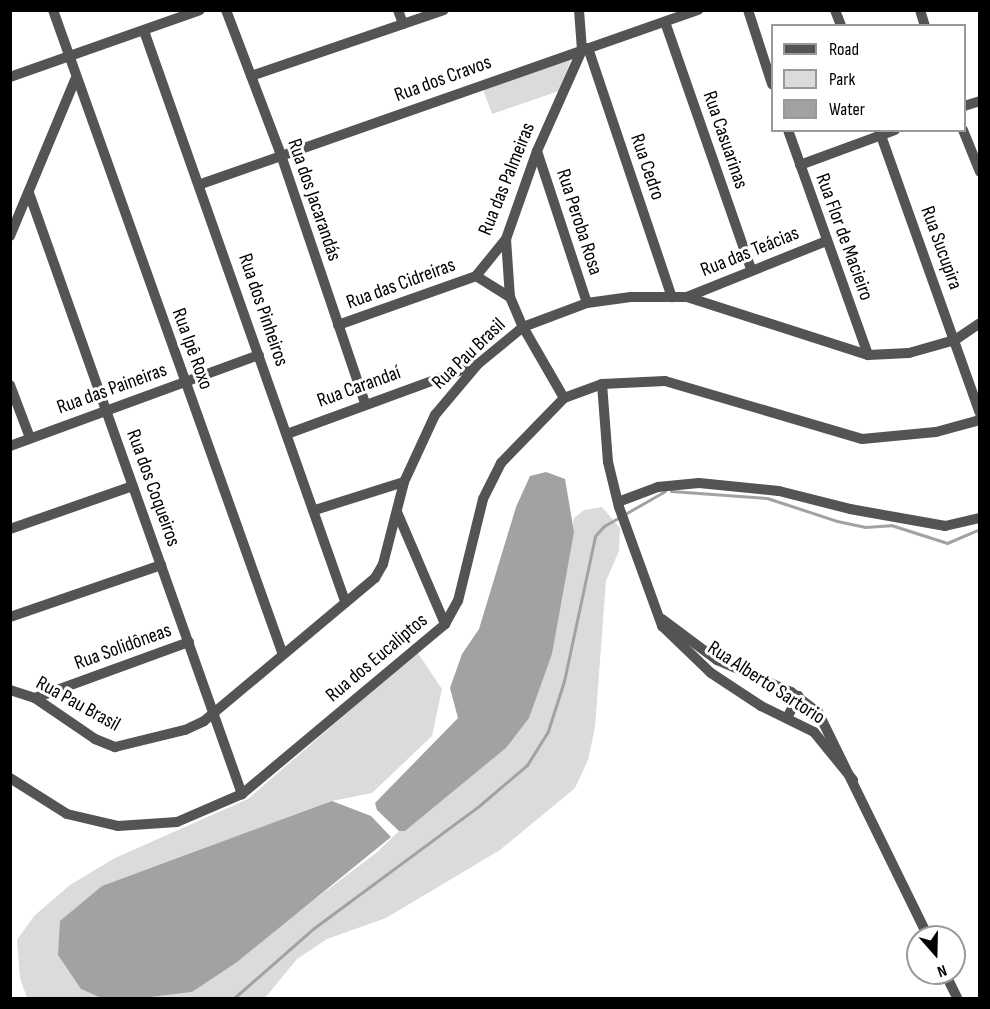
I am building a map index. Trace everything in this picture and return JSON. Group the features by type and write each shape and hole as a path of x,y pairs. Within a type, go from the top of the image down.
{"street":[{"name":"Rua Ipê Roxo","path":"53,10 75,80 282,652"},
{"path":"10,77 200,10"},
{"name":"Rua dos Jacarandás","path":"226,10 281,155 365,403"},
{"path":"398,10 402,24"},
{"path":"251,76 444,10"},
{"name":"Rua das Palmeiras","path":"476,276 506,239 537,151 585,49 579,10"},
{"name":"Rua dos Cravos","path":"201,184 698,10"},
{"path":"748,10 771,81"},
{"name":"Rua Casuarinas","path":"665,22 751,269"},
{"name":"Rua dos Pinheiros","path":"144,31 201,184 345,601"},
{"name":"Rua Cedro","path":"585,49 672,297"},
{"path":"10,236 75,80"},
{"name":"Rua Flor de Macieiro","path":"789,132 868,355"},
{"path":"964,132 980,172"},
{"path":"800,165 879,133"},
{"name":"Rua Sucupira","path":"879,133 980,413"},
{"name":"Rua Peroba Rosa","path":"537,151 587,303"},
{"name":"Rua dos Coqueiros","path":"29,193 215,712 242,794"},
{"path":"506,239 510,297 523,327 564,399"},
{"name":"Rua das Teácias","path":"687,297 751,269 826,241"},
{"path":"476,276 510,297"},
{"name":"Rua das Cidreiras","path":"338,325 476,276"},
{"name":"Rua Pau Brasil","path":"10,690 35,698 95,739 115,747 185,730 215,712 282,652 380,571 404,482 435,415 478,364 523,327 587,303 687,297 868,355 909,353 955,340 980,322"},
{"name":"Rua das Paineiras","path":"10,446 260,355"},
{"name":"Rua Carandaí","path":"287,434 365,403 478,364"},
{"name":"Rua dos Eucaliptos","path":"10,778 47,805 67,814 118,826 177,822 242,794 444,624 458,601 483,499 501,463 564,399 602,384 665,381 862,439 936,432 980,420"},
{"path":"602,384 608,462 618,505 658,488 699,483 779,491 945,526 980,518"},
{"path":"10,385 30,438"},
{"path":"315,510 404,482"},
{"path":"10,529 133,486"},
{"name":"Rua Alberto Sartorio","path":"618,505 659,618 666,631 711,673 814,732 854,780"},
{"path":"397,512 444,624"},
{"path":"10,617 161,565"},
{"name":"Rua Alberto Sartorio","path":"659,618 717,660 798,696 818,712 854,780 922,925"},
{"name":"Rua Solidôneas","path":"35,698 189,642"},
{"path":"787,718 798,696"},
{"path":"951,985 957,999"}],"green space":[{"path":"573,54 559,91 492,114 482,87"},
{"path":"602,507 620,528 619,551 606,581 595,727 588,760 575,788 500,850 386,918 327,939 297,959 265,998 143,998 192,992 376,853 399,831 405,831 506,748 552,654 574,518 584,510"},
{"path":"417,652 442,689 432,736 372,793 332,801 81,989 101,998 27,998 20,978 17,940 34,916 70,885 115,858 248,799"}],"water":[{"path":"546,472 565,479 574,532 552,654 529,718 506,748 405,831 399,831 377,810 375,803 458,718 450,688 462,654 479,629 516,507 530,476"},
{"path":"332,801 371,816 391,837 237,962 192,992 143,998 101,998 81,989 58,955 60,921 102,886"}],"waterway":[{"path":"234,998 314,928 480,805 527,765 548,731 564,681 595,536 604,526 665,491"},
{"path":"671,491 767,498 837,521 865,527 891,525 947,543 980,529"}]}
